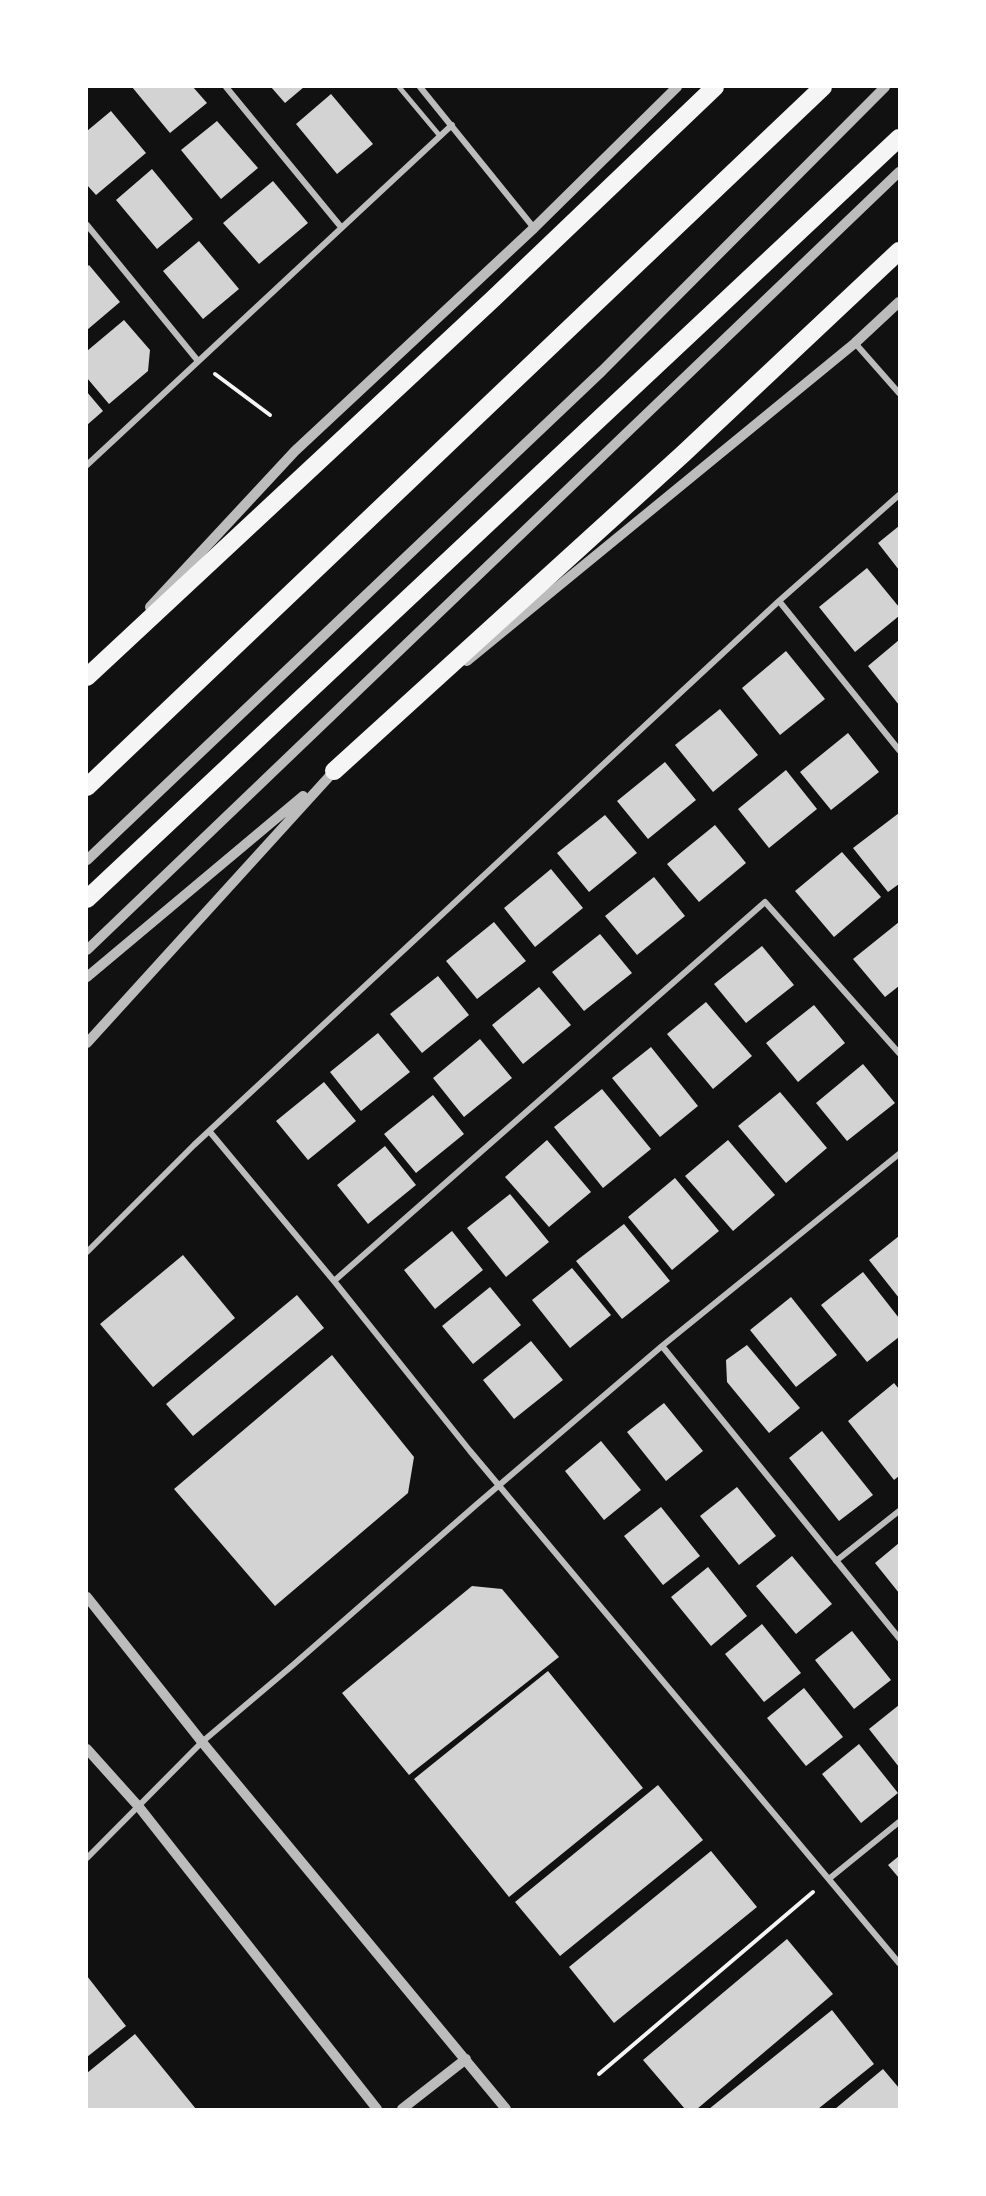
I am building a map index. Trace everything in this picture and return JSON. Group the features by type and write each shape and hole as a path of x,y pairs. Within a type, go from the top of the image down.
{"highway":[{"path":"87,676 494,298 715,87"},
{"path":"87,787 824,87"},
{"path":"87,899 899,138"},
{"path":"334,771 683,454 899,251"}],"street":[{"path":"226,87 341,228"},
{"path":"399,87 440,136"},
{"path":"420,87 534,228"},
{"path":"87,676 295,451 534,228 677,87"},
{"path":"87,860 602,371 885,87"},
{"path":"87,465 452,125"},
{"path":"87,950 899,172"},
{"path":"87,225 198,361"},
{"path":"87,977 855,343 899,302"},
{"path":"855,343 899,393"},
{"path":"87,1252 210,1132 779,601 899,495"},
{"path":"779,601 899,750"},
{"path":"87,1043 334,771"},
{"path":"334,1281 765,902 899,1053"},
{"path":"210,1132 499,1485 899,1963"},
{"path":"87,1858 202,1742 663,1346 899,1154"},
{"path":"663,1346 899,1638"},
{"path":"836,1560 899,1511"},
{"path":"87,1597 202,1742 506,2109"},
{"path":"87,1749 139,1807 377,2109"},
{"path":"830,1878 899,1822"},
{"path":"402,2109 466,2059"}],"path":[{"path":"198,361 270,415"},
{"path":"598,2074 830,1878"}],"building":[{"path":"132,87 193,87 207,103 170,133"},
{"path":"271,87 304,87 285,103"},
{"path":"331,94 373,144 337,174 296,124"},
{"path":"111,111 146,153 96,195 87,185 87,131"},
{"path":"217,121 258,168 221,199 181,150"},
{"path":"152,169 193,219 157,249 116,200"},
{"path":"273,181 308,223 259,264 223,223"},
{"path":"199,241 239,289 203,319 163,271"},
{"path":"89,265 120,302 87,330 87,267"},
{"path":"124,320 150,350 148,371 109,404 87,378 87,351"},
{"path":"87,392 103,411 87,425"},
{"path":"899,526 899,570 878,543"},
{"path":"867,568 899,607 899,616 855,652 819,607"},
{"path":"899,640 899,705 868,666"},
{"path":"786,651 825,699 780,735 742,688"},
{"path":"720,709 758,755 713,792 675,745"},
{"path":"848,733 879,772 831,810 800,772"},
{"path":"665,762 696,800 648,839 617,801"},
{"path":"786,770 817,809 769,848 738,809"},
{"path":"899,813 899,884 888,892 853,848"},
{"path":"605,815 637,853 589,892 557,853"},
{"path":"715,825 746,863 699,902 667,864"},
{"path":"842,852 881,897 834,937 795,891"},
{"path":"551,869 583,908 535,947 504,908"},
{"path":"654,877 685,916 637,955 605,916"},
{"path":"494,922 526,961 477,999 446,961"},
{"path":"899,922 899,986 885,997 853,959"},
{"path":"600,934 632,973 584,1011 552,972"},
{"path":"762,946 794,985 746,1023 714,984"},
{"path":"438,976 469,1015 422,1053 390,1014"},
{"path":"539,987 571,1025 523,1064 492,1025"},
{"path":"706,1002 752,1056 713,1089 667,1034"},
{"path":"814,1005 845,1043 798,1082 766,1043"},
{"path":"378,1033 410,1072 361,1111 330,1072"},
{"path":"480,1039 512,1078 464,1117 433,1078"},
{"path":"651,1047 698,1106 660,1137 612,1078"},
{"path":"863,1064 895,1103 847,1141 816,1103"},
{"path":"324,1082 356,1121 308,1160 276,1121"},
{"path":"602,1089 651,1149 603,1188 554,1127"},
{"path":"780,1092 827,1148 786,1183 738,1126"},
{"path":"433,1095 464,1134 416,1173 384,1134"},
{"path":"547,1140 591,1192 549,1227 505,1177"},
{"path":"728,1140 775,1195 733,1231 685,1176"},
{"path":"385,1146 416,1185 368,1224 337,1185"},
{"path":"675,1178 719,1231 672,1270 628,1217"},
{"path":"510,1194 549,1242 506,1277 467,1228"},
{"path":"624,1224 670,1281 622,1319 576,1261"},
{"path":"452,1231 483,1270 435,1309 404,1270"},
{"path":"899,1236 899,1298 869,1260"},
{"path":"183,1255 235,1318 153,1387 100,1324"},
{"path":"572,1268 611,1315 570,1348 532,1300"},
{"path":"863,1272 899,1318 899,1337 867,1362 821,1305"},
{"path":"490,1287 521,1325 473,1364 442,1326"},
{"path":"297,1295 324,1328 193,1436 166,1404"},
{"path":"791,1297 837,1355 796,1387 750,1330"},
{"path":"531,1341 563,1380 514,1419 483,1380"},
{"path":"747,1345 800,1408 769,1433 727,1382 726,1360"},
{"path":"332,1355 414,1457 408,1493 275,1606 174,1489"},
{"path":"894,1383 899,1389 899,1476 894,1480 848,1421"},
{"path":"664,1403 703,1451 666,1481 627,1432"},
{"path":"822,1431 873,1495 839,1521 789,1458"},
{"path":"601,1441 641,1490 604,1520 565,1471"},
{"path":"737,1487 776,1536 739,1565 700,1516"},
{"path":"661,1507 700,1556 663,1585 624,1536"},
{"path":"899,1543 899,1593 875,1563"},
{"path":"792,1556 832,1604 796,1634 756,1586"},
{"path":"708,1567 747,1616 711,1646 671,1597"},
{"path":"472,1586 502,1589 559,1657 409,1775 342,1693"},
{"path":"762,1624 801,1673 764,1702 725,1654"},
{"path":"852,1631 891,1680 854,1709 815,1660"},
{"path":"548,1671 643,1788 509,1897 414,1779"},
{"path":"804,1688 843,1737 806,1766 767,1718"},
{"path":"899,1705 899,1767 869,1729"},
{"path":"859,1744 898,1793 861,1823 822,1774"},
{"path":"658,1785 703,1840 560,1956 515,1902"},
{"path":"711,1851 757,1907 614,2023 569,1967"},
{"path":"899,1856 899,1878 888,1865"},
{"path":"787,1939 833,1994 697,2109 685,2109 643,2060"},
{"path":"87,1976 126,2026 87,2057"},
{"path":"832,2010 874,2064 818,2109 709,2109"},
{"path":"135,2034 196,2109 87,2109 87,2073"},
{"path":"883,2069 899,2088 899,2109 835,2109"}]}
